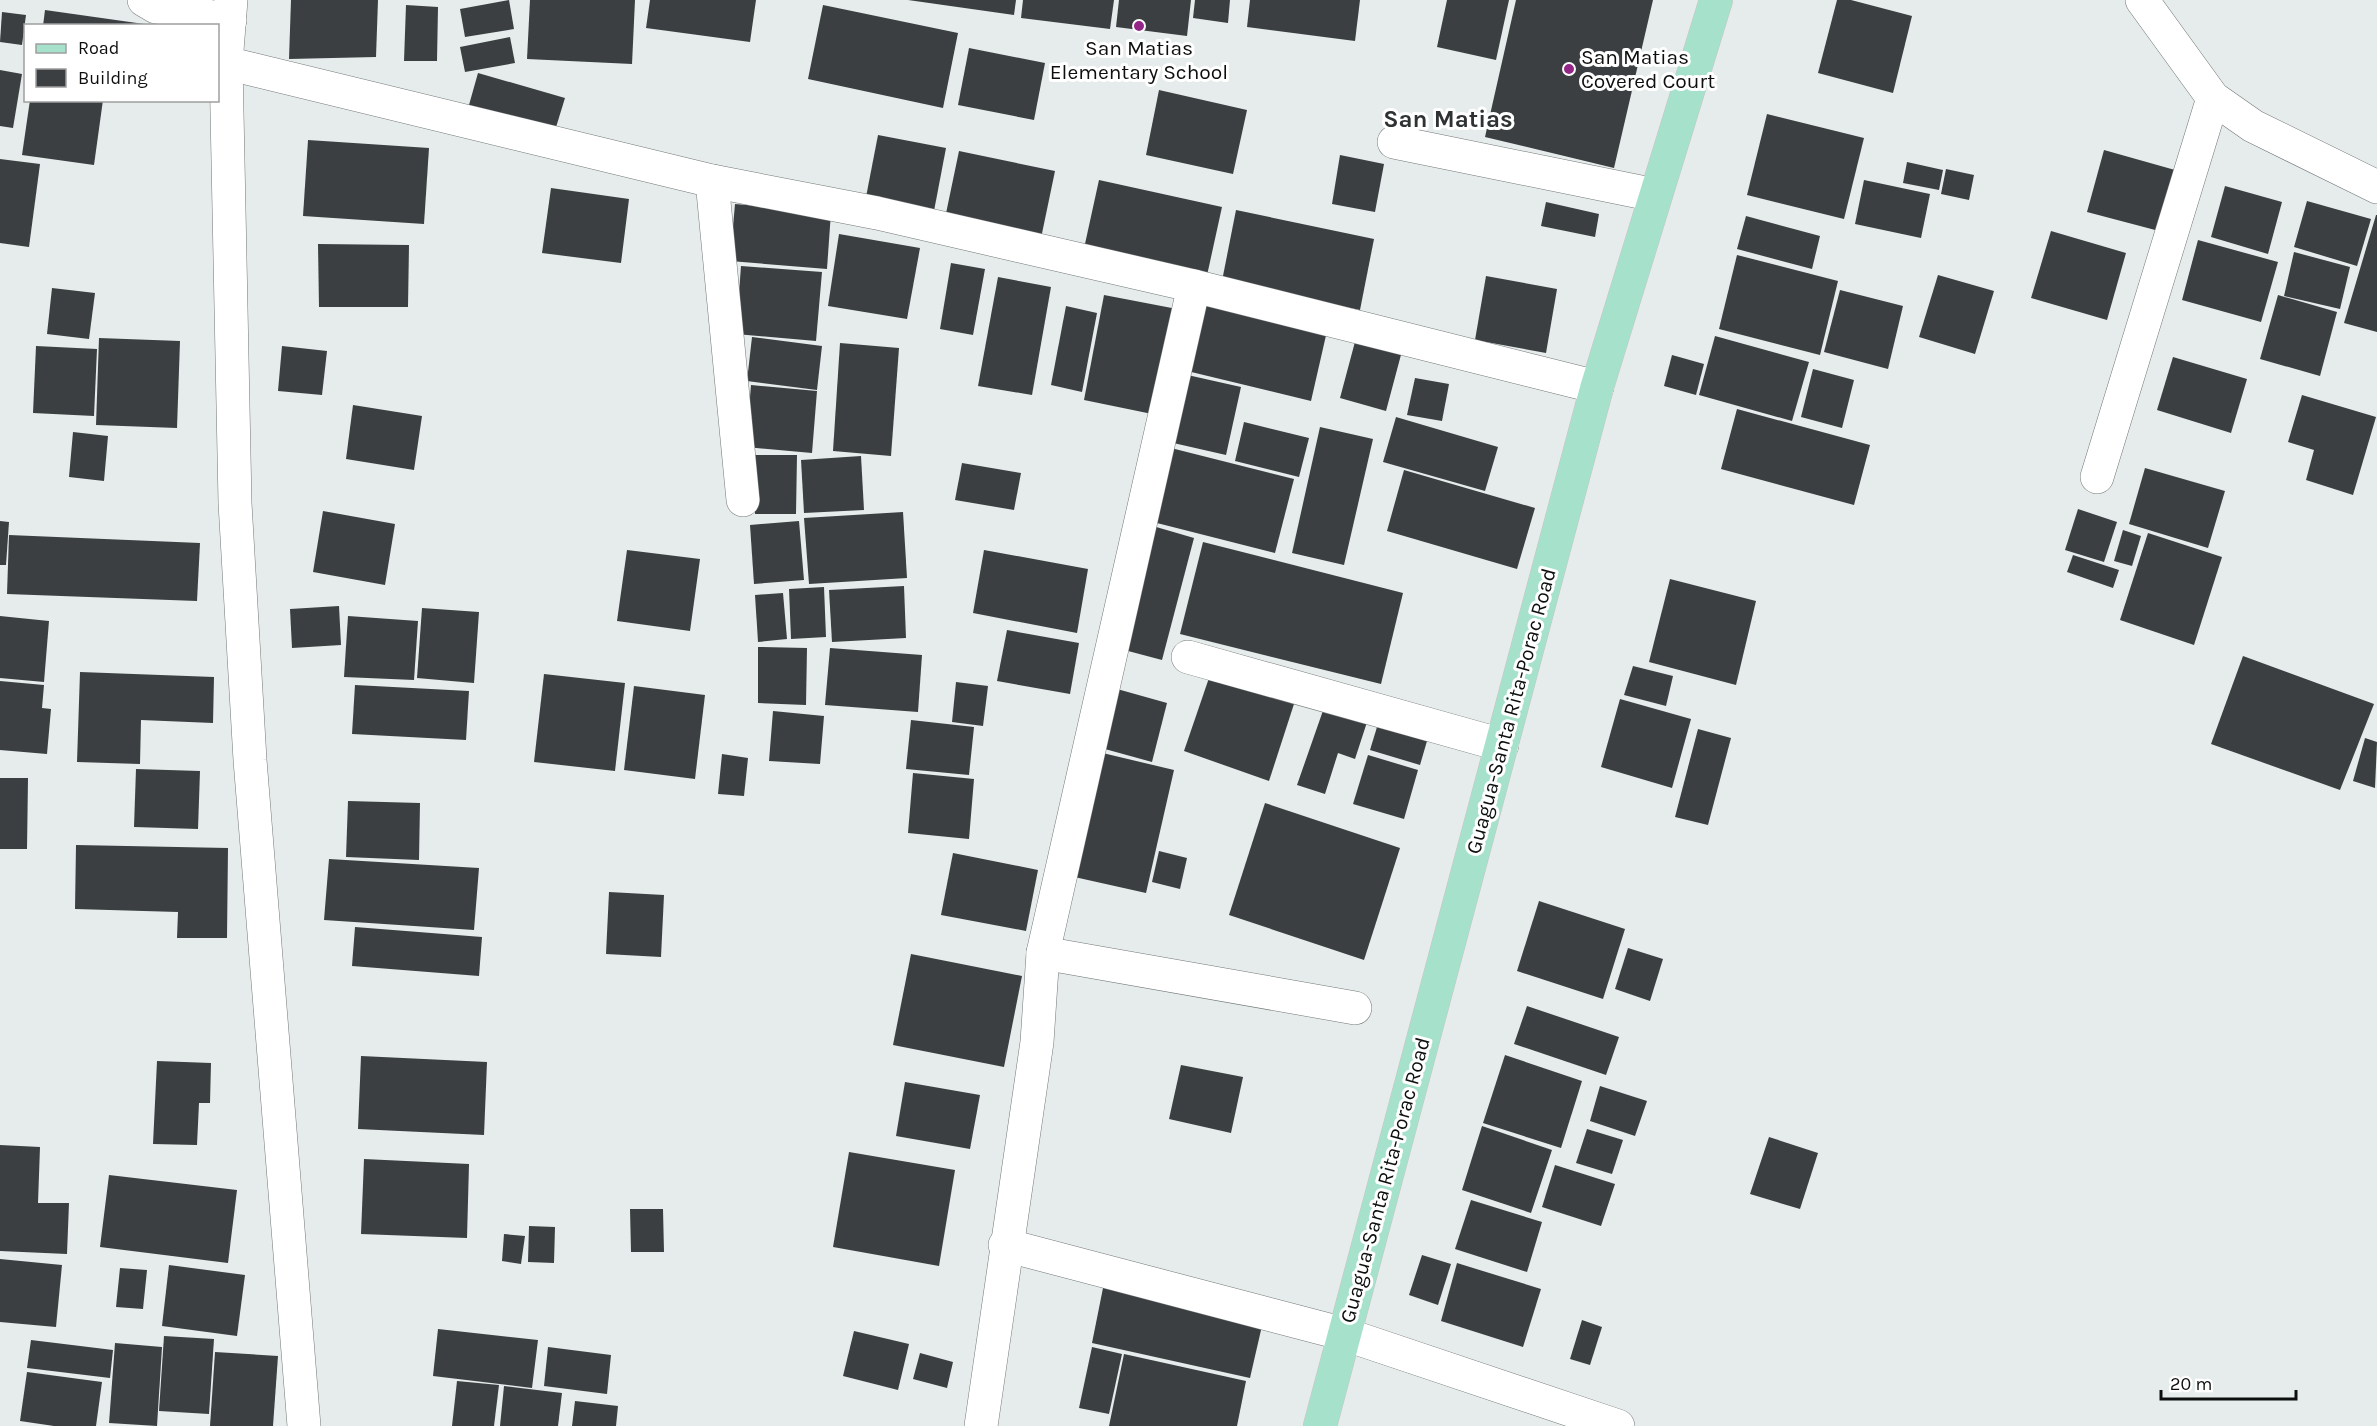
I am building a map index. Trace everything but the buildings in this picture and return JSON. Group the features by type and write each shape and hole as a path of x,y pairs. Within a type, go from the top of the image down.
{"main road":[{"name":"Guagua-Santa Rita-Porac Road","path":"1320,1426 1597,387 1716,0"}],"street":[{"path":"144,0 156,7 231,10 226,63 235,503 250,760 304,1426"},
{"path":"2142,0 2213,98 2253,126 2377,187"},
{"path":"226,63 712,181 877,213 1194,286 1597,387"},
{"path":"2097,477 2213,98"},
{"path":"1394,142 1655,195"},
{"path":"712,181 743,500"},
{"path":"981,1426 1005,1245 1036,1042 1043,953 1194,286"},
{"path":"1188,657 1502,746"},
{"path":"1043,953 1355,1008"},
{"path":"1005,1245 1344,1335 1618,1426"}],"place":[{"name":"San Matias Elementary School","path":"1139,26"},
{"name":"San Matias Covered Court","path":"1569,69"}],"district":[{"name":"San Matias","path":"1448,119"}]}
